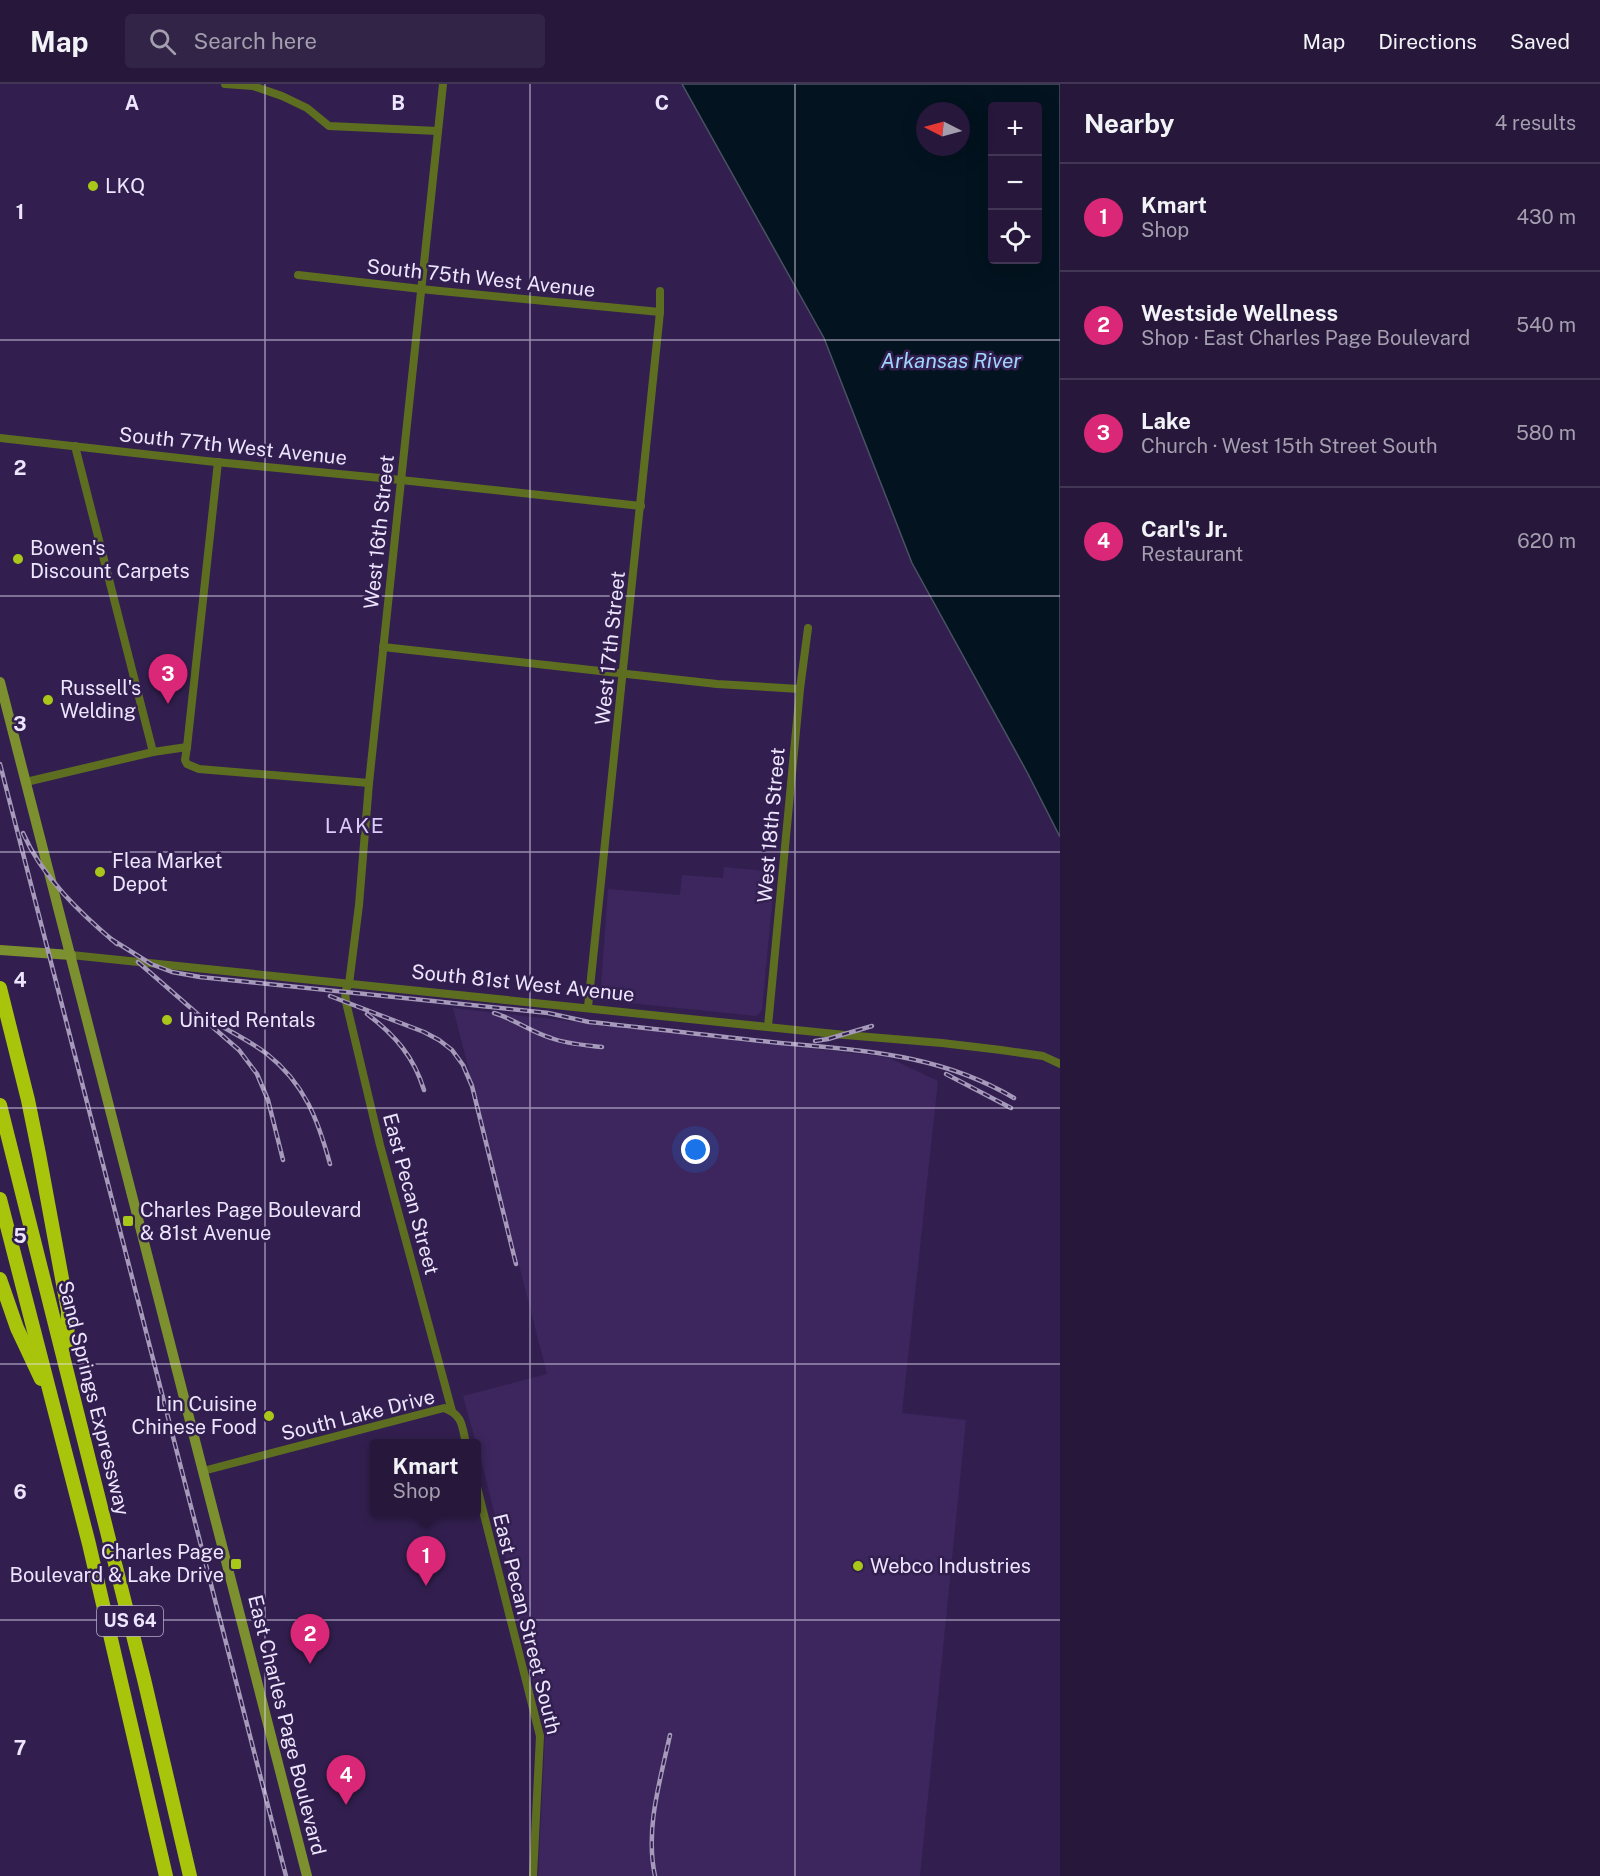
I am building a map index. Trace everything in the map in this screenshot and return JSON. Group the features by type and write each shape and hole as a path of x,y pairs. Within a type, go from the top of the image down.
{"highway":[{"path":"0,988 28,1100 68,1311 67,1366"},
{"name":"Sand Springs Expressway","path":"0,1105 67,1366 190,1876"},
{"name":"Sand Springs Expressway","path":"0,1199 89,1544 166,1876"},
{"path":"0,1279 17,1328 55,1409"}],"main road":[{"name":"East Charles Page Boulevard","path":"0,682 307,1876"},
{"name":"South 81st West Avenue","path":"0,950 71,956"}],"street":[{"path":"225,84 253,86 282,96 307,108 329,126 438,131"},
{"name":"West 16th Street","path":"349,984 443,84"},
{"name":"South 75th West Avenue","path":"298,275 660,312"},
{"name":"West 17th Street","path":"588,1007 641,506 660,312 660,291"},
{"name":"South 77th West Avenue","path":"0,438 641,506"},
{"path":"75,446 153,752"},
{"path":"218,462 185,760 187,764 198,769 369,783"},
{"name":"West 18th Street","path":"768,1026 800,689 808,628"},
{"path":"383,646 717,684 800,689"},
{"path":"26,782 153,752 187,747"},
{"name":"South 81st West Avenue","path":"71,956 942,1043 1043,1056 1060,1064"},
{"name":"East Pecan Street","path":"349,984 345,992 346,1002 359,1058 380,1145 452,1411"},
{"name":"South Lake Drive","path":"203,1471 434,1410 444,1408 452,1411"},
{"path":"452,1411 460,1418 465,1439"},
{"name":"East Pecan Street South","path":"481,1503 540,1736 533,1876"}],"shaded area":[{"path":"724,867 775,872 762,1010 756,1016 600,1000 608,889 680,895 682,875 723,878"},
{"path":"453,1008 887,1057 938,1081 902,1413 966,1420 920,1876 538,1876 545,1735 481,1460 481,1439 475,1439 463,1396 547,1374"}],"water":[{"name":"Arkansas River","path":"682,84 1060,84 1060,837 1027,772 912,563 824,338"}],"railway":[{"path":"0,764 286,1876"},
{"path":"23,833 52,880 90,920 117,944"},
{"path":"111,939 151,964 172,972 200,977 548,1013 589,1022 896,1056 956,1071 1014,1098"},
{"path":"138,962 239,1050 257,1074 268,1100 283,1160"},
{"path":"330,996 424,1032 452,1050 463,1065 472,1086 516,1264"},
{"path":"494,1013 557,1040 602,1047"},
{"path":"367,1014 395,1039 409,1057 424,1090"},
{"path":"220,1025 262,1050 291,1078 315,1118 330,1164"},
{"path":"815,1041 872,1026"},
{"path":"946,1074 1011,1108"},
{"path":"655,1876 652,1858 653,1823 658,1787 670,1735"}],"place":[{"name":"LKQ","path":"93,186"},
{"name":"Bowen's Discount Carpets","path":"18,559"},
{"name":"Russell's Welding","path":"48,700"},
{"name":"Lake","path":"168,704"},
{"name":"Flea Market Depot","path":"100,872"},
{"name":"United Rentals","path":"167,1020"},
{"name":"Charles Page Boulevard & 81st Avenue","path":"128,1221"},
{"name":"Lin Cuisine Chinese Food","path":"269,1416"},
{"name":"Charles Page Boulevard & Lake Drive","path":"236,1564"},
{"name":"Webco Industries","path":"858,1566"},
{"name":"Kmart","path":"426,1586"},
{"name":"Westside Wellness","path":"310,1664"},
{"name":"Carl's Jr.","path":"346,1805"}],"district":[{"name":"LAKE","path":"355,826"}]}
